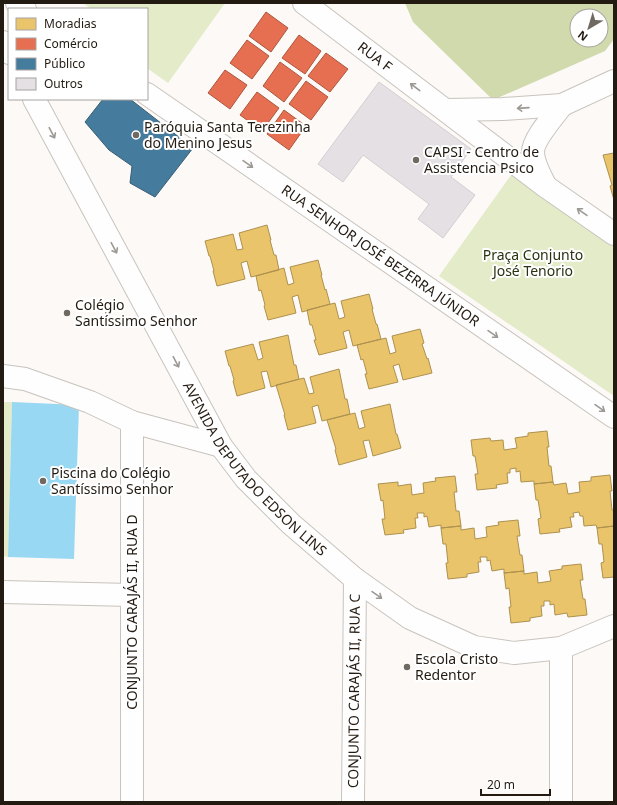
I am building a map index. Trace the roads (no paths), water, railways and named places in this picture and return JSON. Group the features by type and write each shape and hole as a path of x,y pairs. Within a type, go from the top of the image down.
{"street":[{"name":"RUA F","path":"313,6 545,186 614,234"},
{"path":"3,42 8,51"},
{"path":"446,110 503,109 562,105 614,81"},
{"name":"RUA SENHOR JOSÉ BEZERRA JÚNIOR","path":"148,95 614,417"},
{"name":"AVENIDA DEPUTADO EDSON LINS","path":"35,100 220,446 246,479 291,524 355,579 410,618 474,647 514,653 561,648 614,626"},
{"path":"545,186 534,161 533,151 537,139 562,105"},
{"path":"3,376 25,379 90,402 132,422 220,446"},
{"name":"CONJUNTO CARAJÁS II, RUA D","path":"132,422 132,802"},
{"name":"CONJUNTO CARAJÁS II, RUA C","path":"353,802 355,579"},
{"path":"3,592 131,595"},
{"path":"561,648 561,802"}],"water":[{"name":"Piscina do Colégio Santíssimo Senhor","path":"12,402 79,405 74,559 8,557"}],"place":[{"name":"Paróquia Santa Terezinha do Menino Jesus","path":"136,135"},
{"name":"CAPSI - Centro de Assistencia Psico","path":"416,160"},
{"name":"Colégio Santíssimo Senhor","path":"67,313"},
{"name":"Piscina do Colégio Santíssimo Senhor","path":"43,481"},
{"name":"Escola Cristo Redentor","path":"407,667"}],"park label":[{"name":"Praça Conjunto José Tenorio","path":"533,264"}]}
